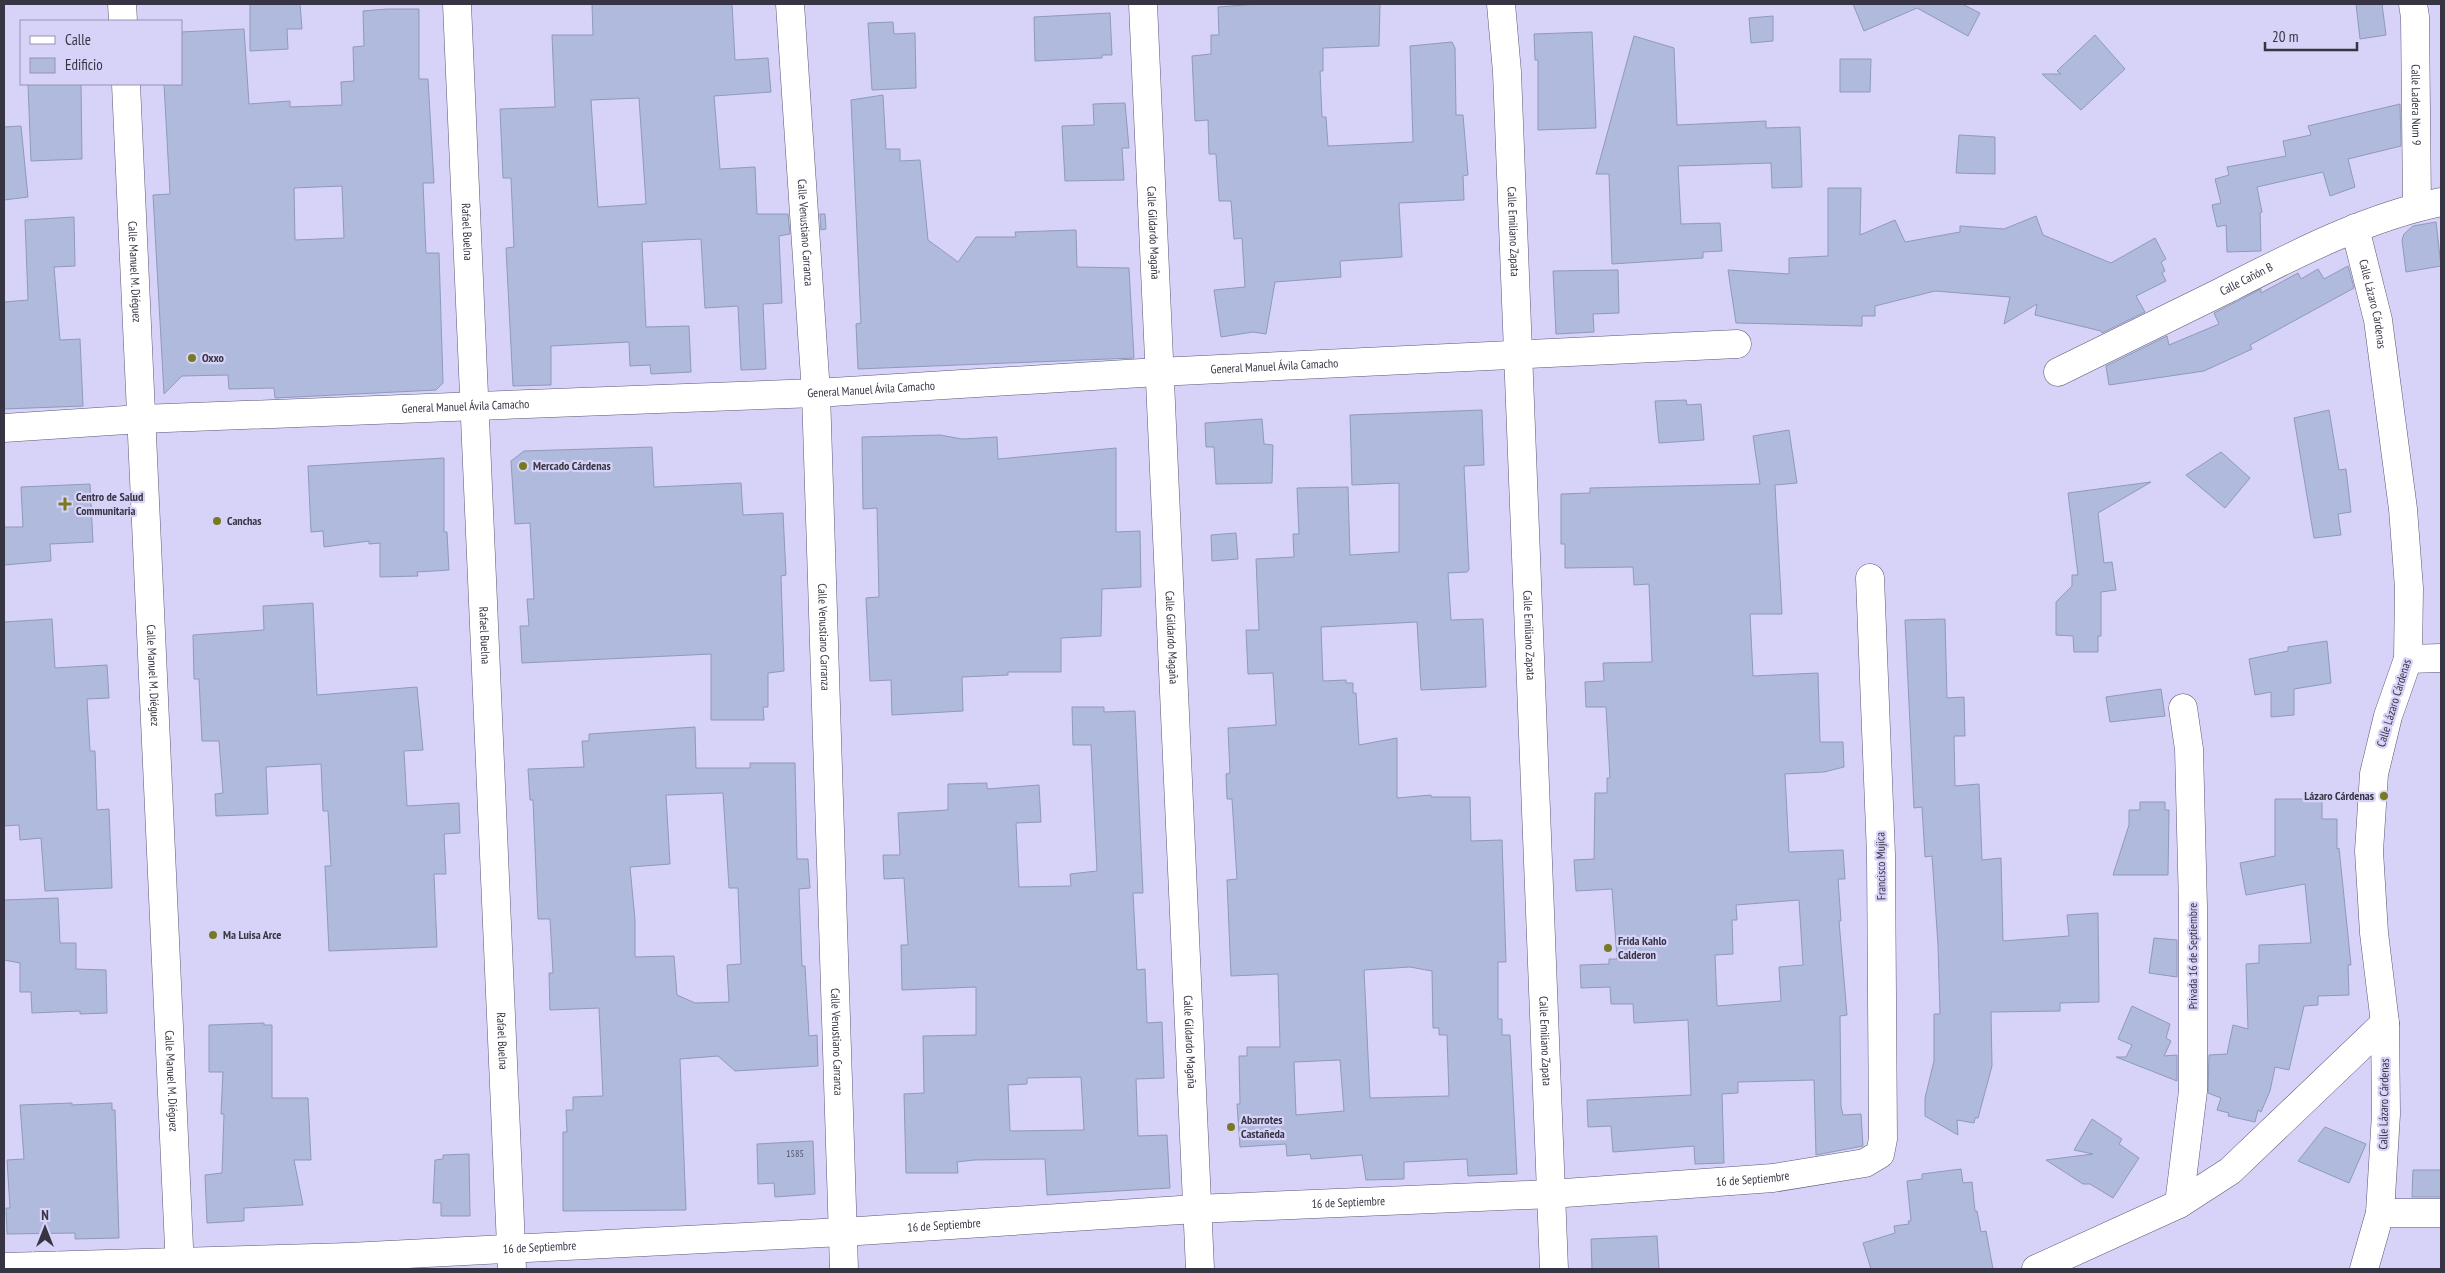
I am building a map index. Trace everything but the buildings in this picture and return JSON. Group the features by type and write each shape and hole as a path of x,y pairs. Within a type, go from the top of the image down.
{"street":[{"path":"122,4 123,20"},
{"name":"Rafael Buelna","path":"458,4 511,1259"},
{"name":"Calle Venustiano Carranza","path":"790,4 816,393 844,1269"},
{"name":"Calle Gildardo Magaña","path":"1143,4 1158,372 1200,1269"},
{"name":"Calle Emiliano Zapata","path":"1501,4 1507,72 1554,1269"},
{"name":"Calle Ladera Num 9","path":"2413,4 2429,205"},
{"name":"Calle Manuel M. Diéguez","path":"126,85 180,1265"},
{"name":"Calle Cañón B","path":"2058,372 2268,268 2355,228 2429,205"},
{"name":"Calle Lázaro Cárdenas","path":"2355,228 2378,320 2403,509 2409,588 2408,659 2388,716 2374,774 2369,851 2374,933 2385,1023 2386,1114 2380,1213 2364,1269"},
{"name":"General Manuel Ávila Camacho","path":"4,428 141,419 474,408 816,393 1158,372 1737,344"},
{"name":"Francisco Mujica","path":"1870,578 1881,855 1883,1139 1880,1154"},
{"path":"2408,659 2441,658"},
{"name":"Privada 16 de Septiembre","path":"2179,1204 2193,1091 2193,908 2189,749 2183,708"},
{"path":"2036,1269 2179,1204 2230,1171 2385,1023"},
{"name":"16 de Septiembre","path":"4,1267 180,1265 349,1257 511,1259 843,1232 1196,1209 1552,1194 1773,1178 1865,1163 1880,1154"},
{"path":"2380,1213 2441,1213"}],"place":[{"name":"Oxxo","path":"192,358"},
{"name":"Mercado Cárdenas","path":"523,466"},
{"name":"Centro de Salud Communitaria","path":"65,504"},
{"name":"Canchas","path":"217,521"},
{"name":"Lázaro Cárdenas","path":"2384,796"},
{"name":"Ma Luisa Arce","path":"213,935"},
{"name":"Frida Kahlo Calderon","path":"1608,948"},
{"name":"Abarrotes Castañeda","path":"1231,1127"}]}
